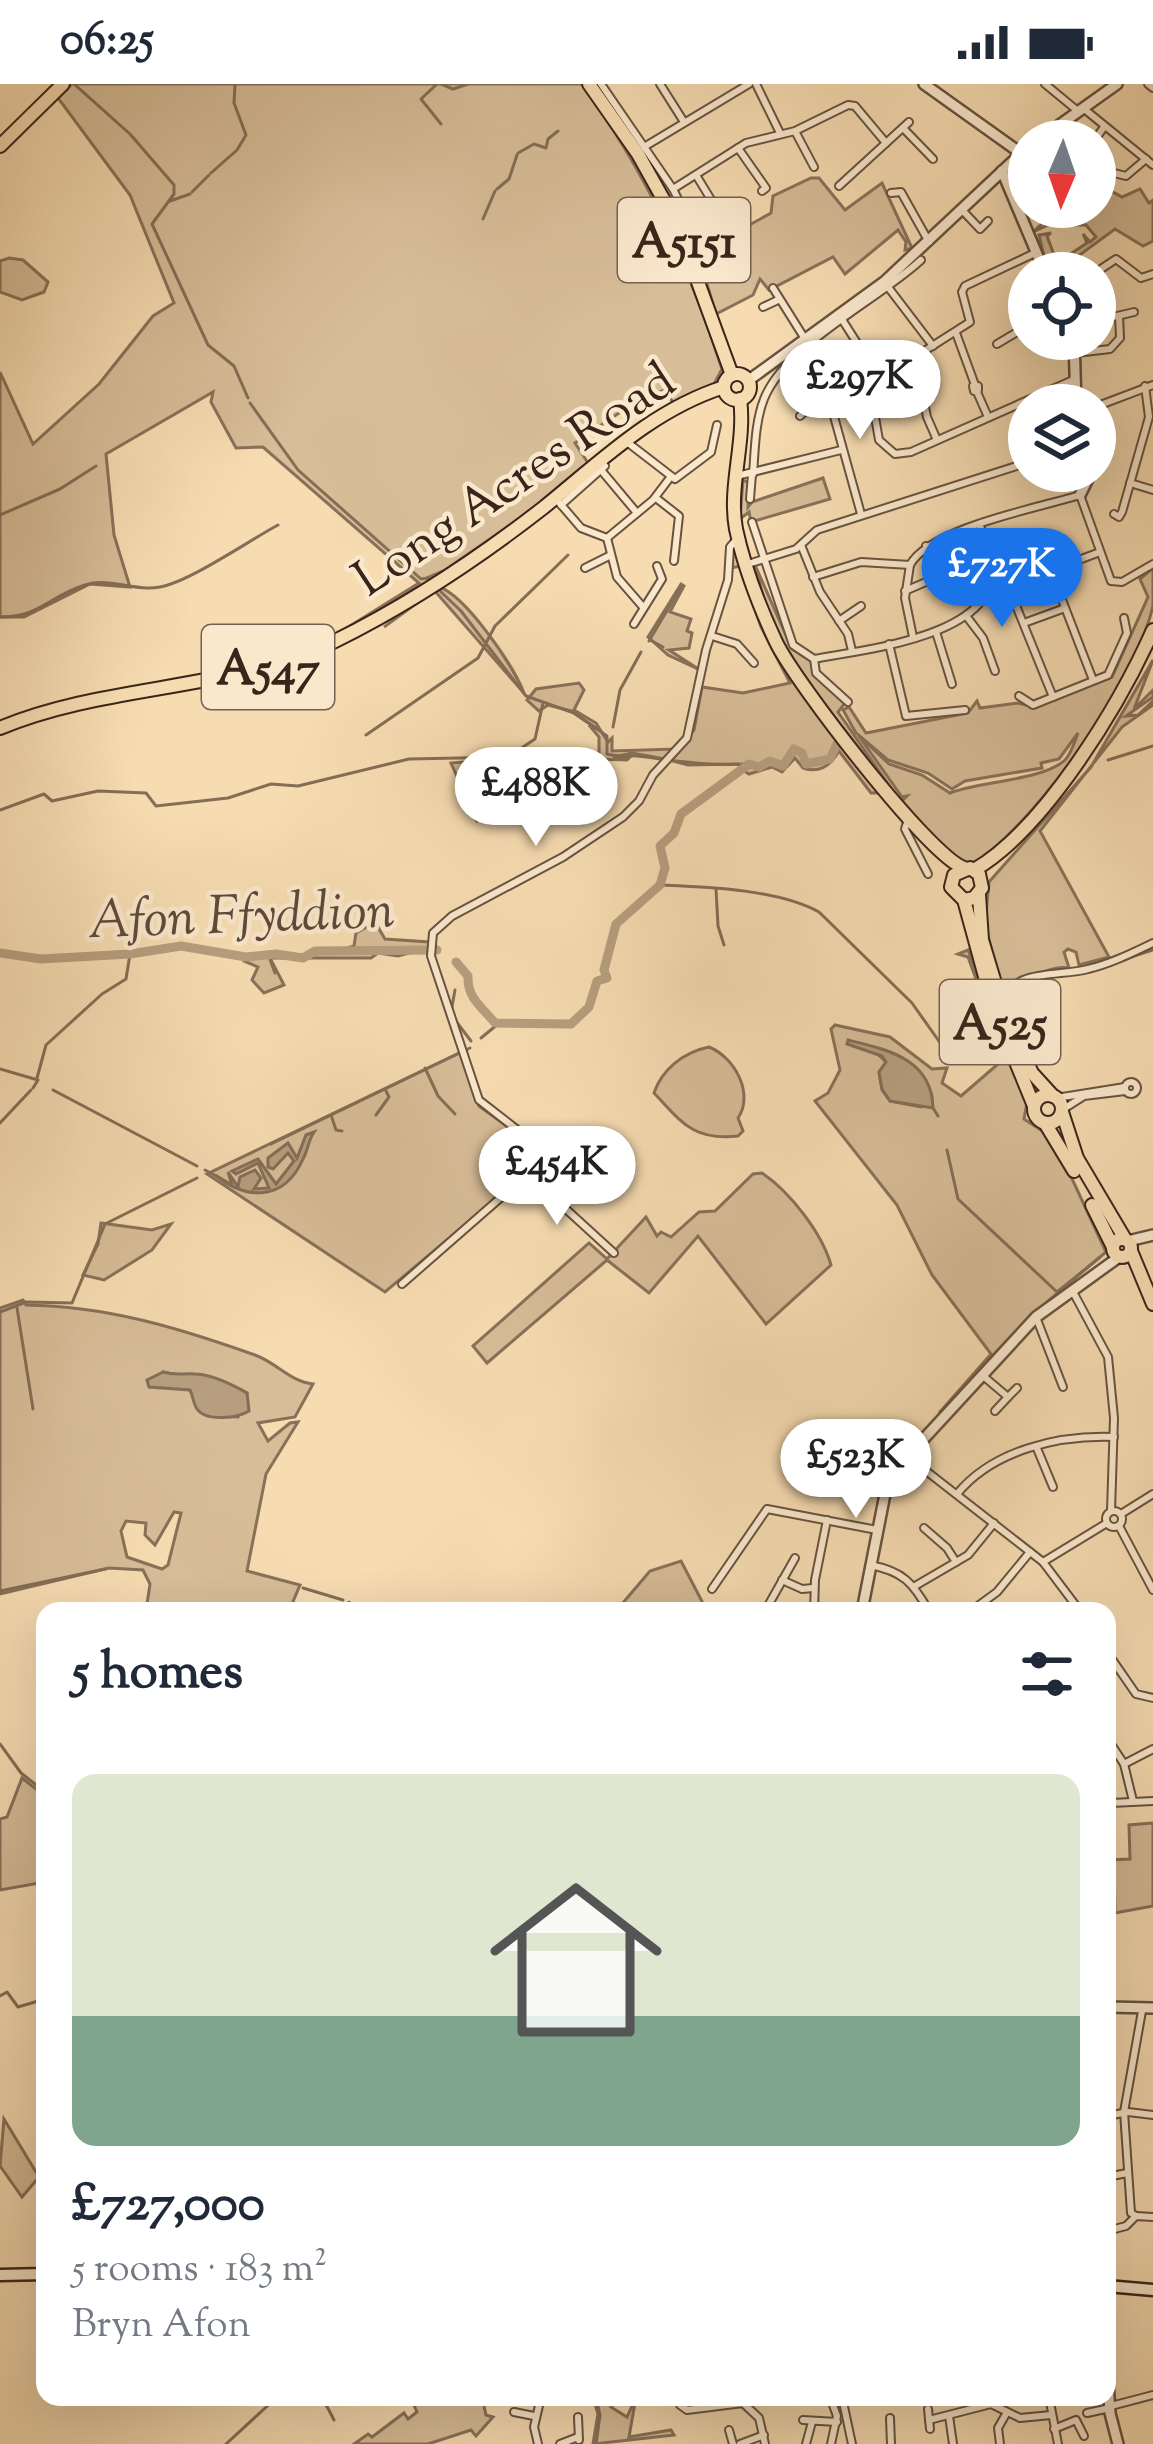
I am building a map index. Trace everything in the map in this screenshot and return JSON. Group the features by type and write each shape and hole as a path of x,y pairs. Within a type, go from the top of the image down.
{"main road":[{"path":"0,146 63,84"},
{"name":"A5151","path":"589,84 640,149 682,219 728,381"},
{"path":"749,380 748,394 740,399 730,397 728,381 749,380"},
{"name":"Long Acres Road","path":"0,728 84,700 254,671 316,650 367,624 558,501 624,440 728,381"},
{"path":"740,399 739,538 754,562 787,662 910,817 944,856 969,873 979,895 964,900 951,887 969,873 1026,824 1076,764 1122,693 1153,630"},
{"path":"969,873 1071,782 1106,735 1153,650"},
{"name":"A525","path":"979,895 982,940 1002,1004 1032,1072 1058,1104 1077,1157 1153,1304"},
{"name":"A525","path":"964,900 993,1006 1035,1115 1062,1146 1125,1248"},
{"name":"A525","path":"1034,1106 1040,1098 1058,1104"},
{"name":"A525","path":"1045,1124 1055,1122 1058,1104"},
{"path":"0,2275 36,2273"},
{"path":"1116,2287 1153,2290"}],"street":[{"path":"601,84 640,149 674,189 682,219 701,242"},
{"path":"660,84 684,122"},
{"path":"640,149 752,84 780,134"},
{"path":"924,84 1008,142"},
{"path":"1045,84 1095,120"},
{"path":"1067,120 1117,84"},
{"path":"674,189 738,148 795,131 852,105 886,143"},
{"path":"842,185 906,125 935,159"},
{"path":"795,131 814,169"},
{"path":"1116,136 1149,162 1126,176 1116,173"},
{"path":"738,148 766,191"},
{"path":"750,500 757,426 768,390 797,357 887,285 1008,165"},
{"path":"1002,172 1039,252"},
{"path":"696,175 720,218"},
{"path":"891,193 901,192 929,242"},
{"path":"963,211 980,229 988,221"},
{"path":"1116,259 1141,278 1153,274"},
{"path":"749,380 921,260"},
{"path":"900,364 970,322 962,292 965,286 1008,266"},
{"path":"887,285 933,346"},
{"path":"773,288 805,339"},
{"path":"763,307 778,300"},
{"path":"1116,317 1134,312"},
{"path":"843,321 866,364 881,444 902,454 1073,380"},
{"path":"956,333 988,417"},
{"path":"997,344 1008,337"},
{"path":"921,353 915,367 937,440"},
{"path":"1073,384 1075,360"},
{"path":"802,410 844,373 866,364"},
{"path":"1116,398 1149,385 1150,411 1116,518"},
{"path":"822,392 832,406 861,514"},
{"path":"607,538 656,498 670,478 711,452 717,425"},
{"path":"1143,437 1153,440"},
{"path":"624,440 670,478"},
{"path":"736,476 841,450"},
{"path":"607,538 581,528 558,501 603,468 638,513"},
{"path":"754,562 801,544 811,532 1008,468"},
{"path":"1130,483 1153,490"},
{"path":"1082,492 1113,586 1153,564"},
{"path":"913,637 905,591 910,565 926,546 1080,495"},
{"path":"656,498 679,516 674,561"},
{"path":"752,522 754,562 793,645 814,659 819,676 848,699"},
{"path":"814,659 936,632 968,617 989,583 993,562 980,526"},
{"path":"607,538 621,583 644,607"},
{"path":"403,1284 522,1179 538,1144 485,1107 472,1084 431,945 446,920 563,857 623,817 691,733 706,650 728,580 730,547 739,538"},
{"path":"801,544 852,651"},
{"path":"905,591 935,578 926,546"},
{"path":"1093,680 1054,579 1058,570 1100,552"},
{"path":"584,568 609,556"},
{"path":"813,577 870,561 910,565"},
{"path":"634,624 662,579 657,566"},
{"path":"989,583 1013,598 1052,697"},
{"path":"839,621 861,606"},
{"path":"1024,623 1065,608"},
{"path":"968,617 983,638 991,666"},
{"path":"1019,699 1034,705 1110,674 1127,633 1126,621"},
{"path":"936,632 952,684"},
{"path":"712,636 737,644 754,663"},
{"path":"889,643 907,716 961,708"},
{"path":"910,817 905,830 928,874"},
{"path":"1002,1004 1009,989 1037,975 1087,970 1153,943"},
{"path":"994,982 1009,989"},
{"path":"1125,1089 1058,1104 1084,1096 1125,1089"},
{"path":"522,1179 556,1200 614,1252"},
{"path":"864,1602 886,1490 907,1456 1036,1317 1125,1248 1153,1235"},
{"path":"1043,1562 1107,1523 1112,1511 1114,1436 1108,1357 1072,1289"},
{"path":"1036,1317 1063,1388"},
{"path":"982,1376 1008,1397"},
{"path":"995,1411 1017,1388"},
{"path":"957,1494 975,1472 1036,1446 1080,1436 1114,1436"},
{"path":"1036,1446 1054,1487"},
{"path":"907,1456 1043,1562 1073,1602"},
{"path":"1153,1494 1121,1514 1119,1526 1153,1590"},
{"path":"712,1589 723,1579 763,1510 877,1530"},
{"path":"1112,1511 1121,1514"},
{"path":"814,1602 827,1520"},
{"path":"915,1586 968,1556 994,1523"},
{"path":"1107,1523 1119,1526"},
{"path":"926,1534 956,1562"},
{"path":"988,1602 1030,1552"},
{"path":"770,1602 795,1558"},
{"path":"870,1564 898,1571 924,1602"},
{"path":"782,1580 802,1589 814,1588"},
{"path":"1116,1666 1130,1688 1153,1698"},
{"path":"1124,1764 1153,1749"},
{"path":"1116,1756 1124,1764 1133,1801"},
{"path":"1116,1802 1153,1801"},
{"path":"1116,2007 1147,2009 1124,2112 1131,2213 1153,2217"},
{"path":"1116,2114 1153,2115"},
{"path":"1116,2175 1128,2173"},
{"path":"1116,2229 1126,2227 1136,2216"},
{"path":"1116,2406 1153,2395"},
{"path":"538,2406 538,2444"},
{"path":"684,2411 701,2406"},
{"path":"729,2430 736,2444 764,2440 759,2418 750,2406"},
{"path":"833,2406 837,2422 833,2444"},
{"path":"844,2406 852,2444"},
{"path":"928,2409 929,2424 984,2406"},
{"path":"994,2406 1024,2419 1051,2415"},
{"path":"1050,2406 1058,2444"},
{"path":"1087,2413 1114,2406"},
{"path":"1111,2407 1118,2444"},
{"path":"1000,2444 998,2431 1006,2413"},
{"path":"518,2415 535,2416"},
{"path":"949,2416 953,2444"},
{"path":"560,2444 578,2439 578,2417"},
{"path":"890,2417 891,2444"},
{"path":"1054,2429 1074,2420 1085,2432"},
{"path":"806,2444 808,2421 837,2422"}],"shaded area":[{"path":"72,84 582,84 627,151 664,220 722,369 713,386 675,405 664,390 644,399 639,393 619,405 622,411 575,443 588,463 547,500 427,578 429,581 337,634 419,583 263,447 236,448 211,402 213,392 106,454 114,535 130,587 90,584 24,617 0,617 0,372 33,444 99,384 153,316 174,303 130,195 58,98"},
{"path":"819,178 845,210 882,183 912,248 905,250 898,230 845,274 833,257 769,290 760,279 753,295 716,314 698,254 692,254 681,223 687,221 701,252 771,213 773,196"},
{"path":"1140,189 1149,203 1153,200 1153,241 1143,246 1115,229 1084,252 1074,252 1087,243 1083,234 1090,242 1096,237 1088,228 1116,228 1116,194 1122,197"},
{"path":"1051,233 1047,236 1053,252 1043,252 1039,235"},
{"path":"23,260 48,282 44,292 22,300 0,292 0,261"},
{"path":"823,478 830,499 751,522 749,512 740,519 743,480 749,483 748,507"},
{"path":"732,550 737,550 777,655 881,793 871,793 839,751 820,769 803,768 795,758 782,772 772,767 749,774 744,771 756,766 747,764 742,770 738,764 688,765 669,760 694,730 702,687 743,693 790,683 761,627 740,566 731,568"},
{"path":"755,565 792,649 811,661 817,678 845,703 838,712 898,798 790,660 766,608"},
{"path":"1153,568 1153,605 1144,635 1079,750 1051,788 993,848 968,866 949,856 902,801 907,796 902,797 858,735 889,764 922,775 950,793 1055,767 1067,757 1078,733 1059,759 1041,763 1042,768 965,781 952,789 928,773 888,760 856,733 843,710 849,707 866,733 968,713 977,701 980,708 1018,703 1034,707 1112,677 1148,597 1140,579"},
{"path":"681,584 670,612 691,619 687,631 692,633 689,648 669,650 700,670 668,655 648,637"},
{"path":"439,587 450,593 475,617 524,693 434,590"},
{"path":"1153,660 1134,709 1153,690 1153,697 1126,716 1138,715 1153,701 1153,705 1122,727 1092,764"},
{"path":"579,683 584,690 574,710 596,723 608,742 612,738 612,751 674,749 665,759 632,753 613,757 630,757 627,760 599,759 599,737 589,725 596,728 571,711 548,705 539,711 527,700 536,689"},
{"path":"476,761 498,811 477,821 451,763"},
{"path":"1086,772 1040,831 1109,957 1079,965 1076,952 1068,949 1064,952 1069,968 1001,984 985,925 989,882"},
{"path":"375,922 385,939 429,942 428,948 398,956 378,953 371,958 270,958 284,985 264,993 252,980 258,967 244,961 244,956 342,950 354,946 356,933"},
{"path":"968,950 1027,1102 1024,1119 1044,1132 1068,1170 1106,1252 1028,1318 939,1413 991,1354 932,1275 897,1205 815,1101 828,1093 840,1070 831,1029 835,1025 890,1037 932,1069 947,1068 942,1083 961,1096 1005,1058 968,957 958,954","holes":["869,1046 900,1056 923,1076 932,1096 921,1107 890,1101 882,1090 879,1072 886,1062"]},
{"path":"848,1040 905,1059 925,1078 933,1108 890,1101 882,1089 879,1072 886,1062 882,1056 847,1044"},
{"path":"709,1047 740,1078 744,1099 738,1118 743,1131 738,1136 698,1132 654,1093 675,1063"},
{"path":"461,1052 479,1106 536,1147 523,1176 385,1292 207,1174"},
{"path":"314,1132 295,1173 275,1190 239,1189 227,1183 215,1175 232,1185 228,1172 238,1187 240,1177 255,1170 261,1178 254,1189 269,1188 258,1163 236,1174 232,1171 258,1159 276,1184 294,1161 288,1153 273,1169 268,1167 268,1158 288,1143 297,1158 306,1135"},
{"path":"762,1173 804,1214 831,1265 766,1324 698,1236 649,1293 607,1260 487,1363 473,1346 589,1243 607,1259 646,1217 657,1236 661,1232 671,1237 699,1212 715,1211 753,1174"},
{"path":"101,1223 152,1230 171,1224 152,1250 104,1280 83,1275 98,1244"},
{"path":"23,1300 26,1305 142,1320 255,1355 313,1384 295,1417 258,1423 268,1441 298,1422 266,1474 247,1571 300,1585 293,1602 147,1602 150,1584 143,1570 109,1568 0,1594 0,1308","holes":["163,1372 215,1381 247,1393 238,1417 210,1416 190,1390 159,1385","174,1512 181,1513 168,1565 162,1569 127,1557 121,1531 126,1521 146,1523 145,1535 155,1545"]},
{"path":"163,1372 202,1374 229,1383 247,1393 249,1411 207,1416 196,1407 190,1390 149,1387 147,1380"},
{"path":"681,1561 702,1602 624,1602 650,1571"},
{"path":"22,1778 36,1789 36,1884 0,1890 0,1819 7,1817"},
{"path":"1153,1823 1153,1906 1116,1913 1116,1860 1130,1859 1129,1825"},
{"path":"4,2119 36,2172 36,2181 22,2197 0,2166"},
{"path":"414,2406 484,2406 486,2415 493,2417 476,2436 471,2430 428,2444 354,2444 404,2413 408,2419 417,2412"},
{"path":"596,2406 612,2406 627,2417 634,2406 629,2437 671,2430 674,2435 593,2444"}],"waterway":[{"path":"74,84 130,134 174,185 174,194 152,224 208,345 234,366 248,398"},
{"path":"211,173 246,135 234,103 235,84"},
{"path":"437,84 421,99 441,124"},
{"path":"441,84 453,89 468,84"},
{"path":"518,153 534,144 546,148 558,131"},
{"path":"497,189 509,179 517,155"},
{"path":"192,192 209,175"},
{"path":"483,219 495,191"},
{"path":"170,201 190,194"},
{"path":"250,403 298,470 421,579 428,578"},
{"path":"0,515 60,489 96,466"},
{"path":"0,617 26,614 94,583 151,588 172,584 278,525"},
{"path":"366,735 478,658 495,626 568,555"},
{"path":"649,641 681,587"},
{"path":"439,590 461,611 526,696 574,713 607,736 607,754 749,764"},
{"path":"650,640 663,647"},
{"path":"613,727 620,690 641,652"},
{"path":"0,810 44,794 52,801 98,791 146,793 156,806 228,798 271,784 298,786 409,759 508,757 535,739 543,703"},
{"name":"Afon Ffyddion","path":"456,962 468,976 473,996 495,1023 571,1024 589,1007 597,981 607,978 604,970 616,924 660,885 665,868 660,846 674,833 681,814 749,764 759,767 770,761 783,766 794,749 802,753 806,764 830,759 837,744"},
{"path":"1108,760 1153,746"},
{"path":"660,885 762,894 819,912 912,1003 948,1054"},
{"path":"716,889 724,945"},
{"name":"Afon Ffyddion","path":"0,953 41,959 181,946 246,957 303,958 315,951 437,950"},
{"path":"1128,958 1153,950"},
{"path":"37,1078 46,1045 102,994 126,979 130,954"},
{"path":"268,954 275,973"},
{"path":"451,1012 455,990"},
{"path":"455,1020 471,1041"},
{"path":"481,1038 498,1024"},
{"path":"271,1144 470,1048"},
{"path":"425,1068 438,1096 455,1114"},
{"path":"0,1069 38,1080 33,1088"},
{"path":"376,1115 389,1097 385,1089"},
{"path":"0,1123 31,1090"},
{"path":"53,1090 197,1166"},
{"path":"933,1108 938,1116"},
{"path":"331,1115 336,1130 342,1131"},
{"path":"947,1150 958,1199 1057,1292 1099,1258"},
{"path":"205,1170 218,1177"},
{"path":"0,1312 26,1302 72,1303 105,1224 197,1178"},
{"path":"17,1308 33,1409"},
{"path":"0,1591 105,1569"},
{"path":"303,1588 343,1600"},
{"path":"0,1744 36,1785"},
{"path":"0,1996 7,1992 18,2007 36,2002"},
{"path":"226,2444 267,2406"},
{"path":"327,2406 334,2420"},
{"path":"596,2444 598,2406"}]}
